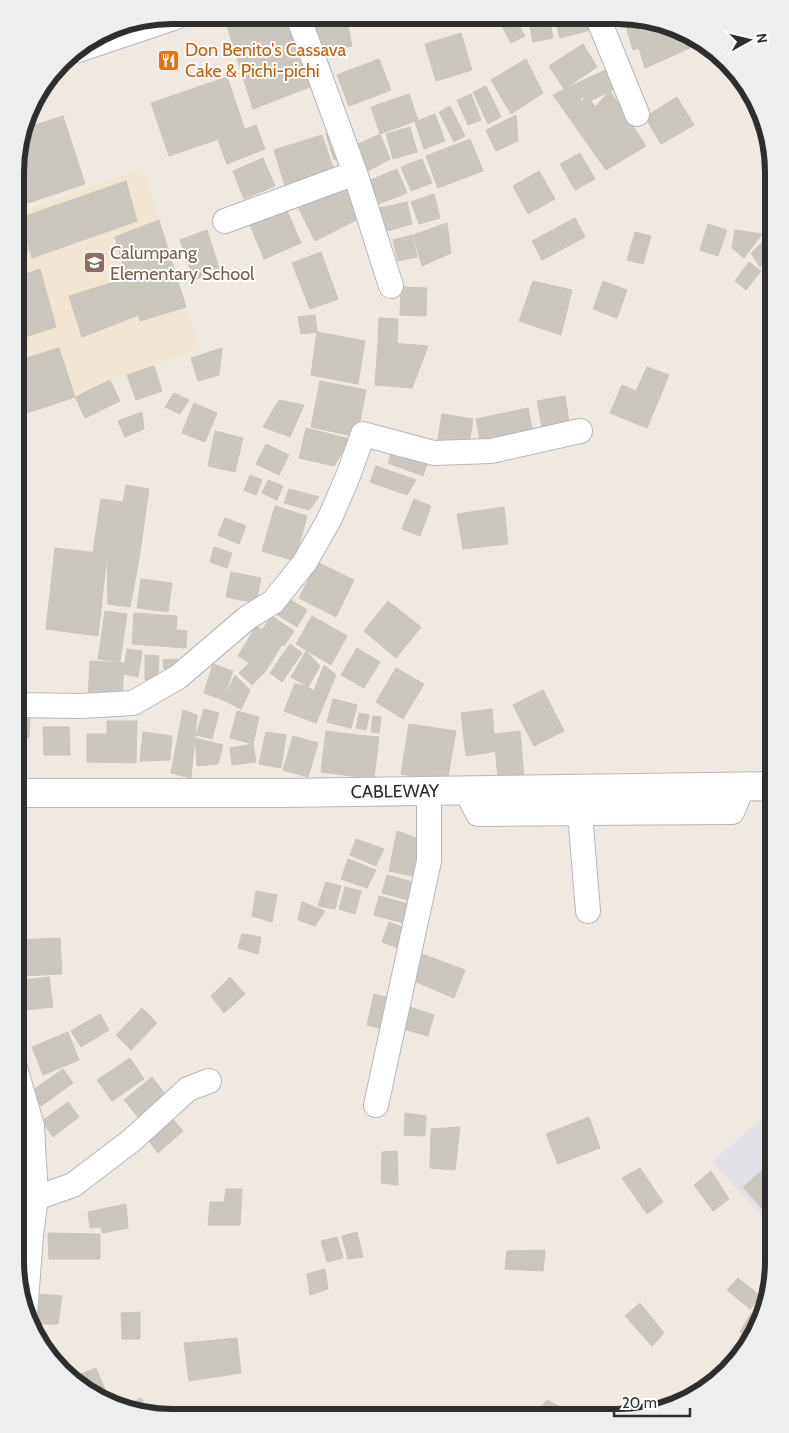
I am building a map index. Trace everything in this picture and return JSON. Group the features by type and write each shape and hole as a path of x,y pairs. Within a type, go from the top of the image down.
{"street":[{"path":"301,24 355,173 391,286"},
{"path":"600,24 637,114"},
{"path":"114,36 135,29"},
{"path":"225,221 355,173"},
{"path":"24,705 82,706 133,703 178,677 247,618 273,602 305,562 330,518 363,434 434,453 491,451 580,431"},
{"path":"466,790 478,814 732,812 742,786"},
{"name":"CABLEWAY","path":"24,793 281,793 765,786"},
{"path":"376,1105 429,861 429,791"},
{"path":"580,813 588,911"},
{"path":"36,1198 73,1185 132,1140 188,1088 209,1081"},
{"path":"24,1099 32,1126 36,1198 27,1289"}],"shaded area":[{"name":"Calumpang Elementary School","path":"143,169 199,348 154,366 110,380 75,394 75,397 24,413 24,210"},
{"path":"765,1112 765,1219 712,1162 762,1118"}],"building":[{"path":"226,24 296,24 315,85 253,109"},
{"path":"313,24 348,24 352,46 319,53"},
{"path":"506,24 518,24 525,36 511,43 502,26"},
{"path":"529,24 550,24 553,38 533,42"},
{"path":"556,24 590,24 591,30 560,38"},
{"path":"602,24 615,24 604,28"},
{"path":"631,25 665,32 669,33 670,38 633,50 626,26"},
{"path":"461,33 472,70 436,81 425,44"},
{"path":"669,34 683,39 688,42 690,48 645,68 639,48 670,38"},
{"path":"583,44 597,67 564,89 549,66"},
{"path":"379,59 391,90 349,106 337,75"},
{"path":"526,59 543,93 511,114 491,80"},
{"path":"612,67 621,86 590,101 587,95 580,99 573,85"},
{"path":"227,77 245,130 169,156 151,103"},
{"path":"573,85 581,102 587,95 595,107 610,91 646,146 606,170 553,95"},
{"path":"486,86 501,117 488,124 473,92"},
{"path":"409,94 418,120 380,134 371,107"},
{"path":"471,94 481,120 468,125 457,100"},
{"path":"677,97 694,125 661,144 645,117"},
{"path":"450,106 465,136 454,142 439,112"},
{"path":"435,114 445,141 424,149 415,122"},
{"path":"516,115 518,141 496,151 486,130"},
{"path":"63,116 85,184 28,203 24,191 24,172 25,153 31,126"},
{"path":"256,125 265,149 227,164 218,140"},
{"path":"410,127 417,152 393,159 386,134"},
{"path":"338,130 346,157 334,160 326,134"},
{"path":"380,134 390,159 366,172 354,146"},
{"path":"322,135 334,170 285,186 274,150"},
{"path":"470,139 483,171 438,188 426,156"},
{"path":"580,153 595,179 575,190 560,164"},
{"path":"263,158 275,186 244,199 233,171"},
{"path":"422,159 432,183 411,191 401,167"},
{"path":"397,169 407,193 371,207 361,184"},
{"path":"539,171 555,199 528,214 513,186"},
{"path":"126,181 137,221 32,258 24,231 24,217"},
{"path":"344,185 360,218 315,241 298,207"},
{"path":"434,194 440,218 419,224 411,202"},
{"path":"407,202 412,224 380,233 371,210"},
{"path":"285,206 301,243 264,259 249,222"},
{"path":"575,218 585,237 542,260 532,241"},
{"path":"159,220 186,307 140,321 115,237"},
{"path":"447,223 451,253 422,266 413,235"},
{"path":"708,224 727,230 718,256 700,250"},
{"path":"207,230 220,271 194,280 180,240"},
{"path":"735,230 762,234 744,258 732,248"},
{"path":"635,232 651,236 643,264 627,260"},
{"path":"412,235 417,257 398,261 393,240"},
{"path":"24,238 28,252 24,254"},
{"path":"765,240 765,263 760,267 751,253"},
{"path":"321,252 338,299 310,309 292,263"},
{"path":"749,262 761,271 746,290 735,281"},
{"path":"40,269 56,327 24,337 24,274"},
{"path":"127,278 139,315 82,337 69,296"},
{"path":"533,281 572,290 561,335 519,321"},
{"path":"603,281 627,290 617,318 593,309"},
{"path":"401,287 427,288 426,316 400,315"},
{"path":"315,315 317,332 301,334 298,317"},
{"path":"379,318 398,319 397,343 378,342"},
{"path":"317,332 365,341 358,384 311,375"},
{"path":"378,342 428,346 412,388 375,385"},
{"path":"59,348 75,397 24,414 24,359"},
{"path":"222,348 219,375 198,381 191,358"},
{"path":"154,366 162,391 136,400 127,375"},
{"path":"647,367 669,375 647,428 610,413 622,385 636,391"},
{"path":"110,380 120,401 85,418 75,397"},
{"path":"320,381 366,390 357,437 311,427"},
{"path":"174,393 189,400 180,414 165,407"},
{"path":"565,396 569,422 542,427 537,401"},
{"path":"279,400 304,405 290,437 263,427"},
{"path":"194,403 217,413 205,442 182,433"},
{"path":"528,408 533,433 481,445 476,419"},
{"path":"142,412 144,429 125,437 118,421"},
{"path":"442,414 473,419 468,451 437,445"},
{"path":"306,428 350,439 334,466 299,458"},
{"path":"215,431 243,438 235,472 208,466"},
{"path":"266,444 289,455 279,475 256,464"},
{"path":"392,451 427,464 423,476 388,463"},
{"path":"376,466 416,480 407,495 370,482"},
{"path":"250,475 262,480 256,495 244,490"},
{"path":"268,480 283,486 277,500 262,493"},
{"path":"126,485 149,489 139,559 93,552 101,499 123,502"},
{"path":"289,489 319,497 309,510 284,503"},
{"path":"414,499 431,506 420,536 402,529"},
{"path":"275,506 307,516 295,561 262,551"},
{"path":"504,507 508,544 463,549 457,514"},
{"path":"225,518 246,526 239,544 218,535"},
{"path":"214,547 232,553 227,568 210,562"},
{"path":"55,548 107,554 98,636 46,629"},
{"path":"107,554 139,559 130,607 108,604"},
{"path":"317,562 354,580 336,617 299,598"},
{"path":"231,572 261,578 256,603 226,597"},
{"path":"141,579 172,583 168,612 137,608"},
{"path":"286,597 307,610 297,627 276,614"},
{"path":"388,601 421,627 396,658 364,631"},
{"path":"105,611 127,614 120,662 98,659"},
{"path":"134,613 177,616 176,630 187,631 186,648 132,644"},
{"path":"272,616 294,631 284,646 262,630"},
{"path":"312,616 347,636 331,665 296,644"},
{"path":"256,626 283,643 265,672 238,656"},
{"path":"290,644 302,653 282,682 270,673"},
{"path":"357,648 380,662 364,688 341,675"},
{"path":"127,649 142,651 138,677 123,674"},
{"path":"306,651 320,666 308,687 291,677"},
{"path":"145,655 159,656 158,680 145,680"},
{"path":"178,659 175,668 164,669 163,660"},
{"path":"90,661 124,663 122,702 88,700"},
{"path":"249,663 265,672 252,685 239,673"},
{"path":"213,664 233,671 223,700 204,693"},
{"path":"324,665 336,675 316,723 284,711 295,684 308,687 314,691"},
{"path":"396,668 424,684 403,719 376,702"},
{"path":"235,675 250,690 241,709 223,700"},
{"path":"543,690 564,731 534,746 513,705"},
{"path":"333,699 357,705 351,728 327,722"},
{"path":"204,709 219,713 212,739 196,735"},
{"path":"492,709 494,734 498,751 466,756 461,713"},
{"path":"183,710 197,715 191,778 171,773"},
{"path":"237,711 259,717 253,744 230,738"},
{"path":"359,713 369,715 366,730 356,728"},
{"path":"373,716 381,717 379,733 371,732"},
{"path":"24,719 30,719 29,738 24,738"},
{"path":"107,721 137,721 136,763 87,762 87,734 107,734"},
{"path":"409,724 456,731 447,782 401,774"},
{"path":"43,727 69,727 70,755 44,755"},
{"path":"326,731 357,735 352,776 321,772"},
{"path":"520,731 524,776 498,779 494,734"},
{"path":"143,732 172,736 170,760 140,761"},
{"path":"266,732 286,735 281,768 259,764"},
{"path":"357,735 379,737 374,778 352,776"},
{"path":"293,736 318,743 308,777 283,770"},
{"path":"195,738 223,745 218,764 197,766"},
{"path":"253,744 256,762 232,765 230,748"},
{"path":"397,831 428,842 418,877 389,871"},
{"path":"356,839 384,849 376,866 350,855"},
{"path":"348,859 376,870 367,888 341,879"},
{"path":"387,875 417,883 412,901 382,893"},
{"path":"326,882 341,886 335,909 318,906"},
{"path":"345,887 361,891 355,914 339,909"},
{"path":"256,891 277,895 272,922 252,916"},
{"path":"379,896 412,905 407,924 374,915"},
{"path":"302,902 325,911 315,926 298,920"},
{"path":"389,922 405,928 398,948 382,942"},
{"path":"242,934 261,937 258,954 238,948"},
{"path":"60,938 62,974 24,976 24,940"},
{"path":"422,954 465,970 454,998 414,981"},
{"path":"49,977 53,1007 24,1010 24,980"},
{"path":"230,977 245,994 224,1013 211,996"},
{"path":"374,994 393,999 385,1030 367,1025"},
{"path":"410,1007 434,1015 428,1036 403,1029"},
{"path":"142,1008 157,1023 131,1050 116,1035"},
{"path":"100,1014 109,1030 81,1047 71,1031"},
{"path":"68,1032 79,1060 43,1075 32,1047"},
{"path":"130,1058 144,1079 112,1101 97,1080"},
{"path":"63,1069 73,1083 41,1106 30,1092"},
{"path":"152,1077 169,1099 142,1122 124,1100"},
{"path":"68,1102 79,1117 53,1137 42,1121"},
{"path":"405,1113 426,1116 425,1136 404,1135"},
{"path":"169,1115 183,1131 158,1153 145,1136"},
{"path":"589,1117 600,1148 558,1164 546,1134"},
{"path":"460,1127 455,1170 430,1168 431,1129"},
{"path":"397,1151 398,1185 381,1183 382,1152"},
{"path":"640,1168 663,1202 647,1214 622,1178"},
{"path":"765,1168 765,1212 743,1187"},
{"path":"711,1171 729,1199 713,1211 694,1185"},
{"path":"226,1189 242,1189 240,1225 208,1225 210,1202 224,1202"},
{"path":"126,1204 128,1228 103,1233 100,1227 90,1228 88,1212"},
{"path":"357,1232 363,1257 348,1259 342,1236"},
{"path":"48,1233 100,1234 100,1259 49,1259"},
{"path":"337,1237 343,1258 327,1262 321,1241"},
{"path":"545,1250 543,1271 505,1269 507,1251"},
{"path":"325,1269 328,1289 310,1295 307,1274"},
{"path":"738,1278 760,1298 750,1309 727,1290"},
{"path":"37,1294 62,1296 58,1324 38,1324 35,1318"},
{"path":"640,1303 664,1333 652,1346 625,1316"},
{"path":"140,1312 140,1339 122,1339 121,1313"},
{"path":"751,1313 755,1315 745,1335 740,1332"},
{"path":"237,1338 241,1373 189,1381 184,1343"},
{"path":"96,1368 107,1394 82,1379 78,1375"},
{"path":"141,1398 146,1407 134,1404 131,1403"},
{"path":"547,1400 564,1409 540,1409"}],"place":[{"name":"Don Benito's Cassava Cake & Pichi-pichi","path":"169,60"},
{"name":"Calumpang Elementary School","path":"94,263"}]}
